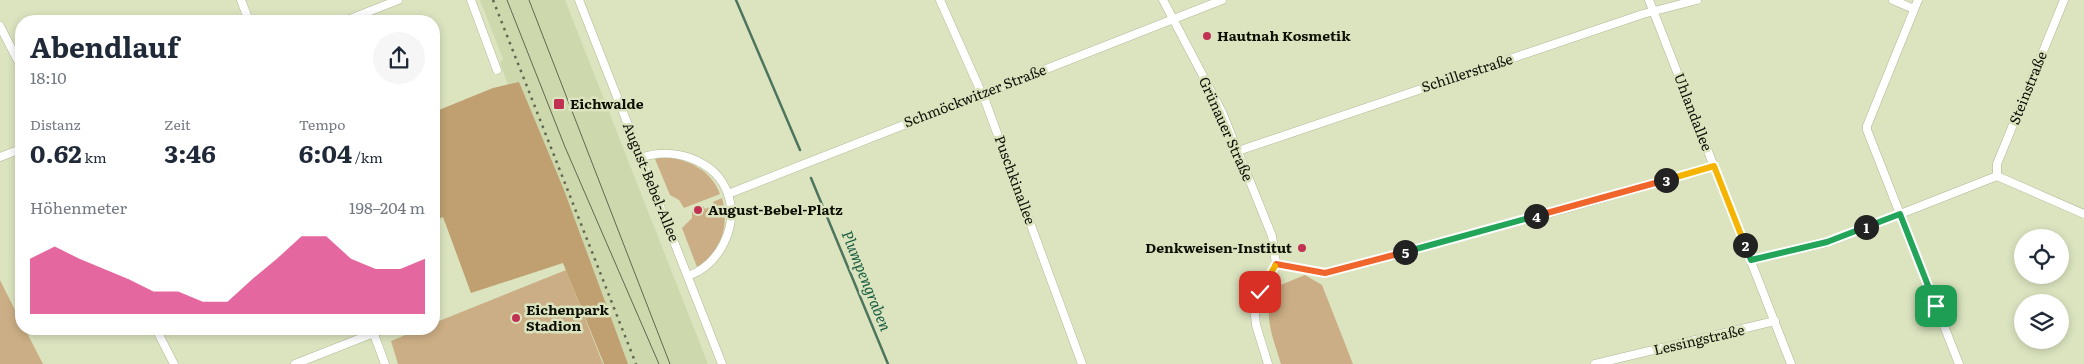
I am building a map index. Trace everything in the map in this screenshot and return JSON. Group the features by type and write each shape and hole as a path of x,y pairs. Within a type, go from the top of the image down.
{"street":[{"path":"241,0 247,15"},
{"path":"360,15 398,0"},
{"path":"470,0 497,70"},
{"name":"August-Bebel-Allee","path":"579,0 722,364"},
{"name":"Puschkinallee","path":"940,0 982,93 1082,364"},
{"name":"Grünauer Straße","path":"1163,0 1222,112 1272,236 1276,264"},
{"name":"Schmöckwitzer Straße","path":"728,194 1222,0"},
{"name":"Uhlandallee","path":"1649,0 1791,364"},
{"name":"Schillerstraße","path":"1238,150 1654,12 1697,0"},
{"path":"1892,0 1914,9"},
{"path":"1918,0 1867,126 1959,364"},
{"name":"Steinstraße","path":"1997,176 1997,164 2064,0"},
{"path":"0,26 15,55"},
{"path":"0,157 15,151"},
{"path":"641,158 651,154 666,153 689,157 710,170 728,194 730,216 724,245 712,262 701,271 688,276"},
{"path":"1268,364 1256,325 1254,305 1257,296 1276,264 1325,273 1572,207 1714,166"},
{"path":"1751,260 1829,242 1997,176 2084,214"},
{"name":"Lessingstraße","path":"1595,364 1775,321"},
{"path":"159,335 174,364"},
{"path":"295,364 363,335"},
{"path":"374,335 385,364"}],"shaded area":[{"path":"480,0 565,0 708,364 628,364 519,83 508,85 500,63 503,59"},
{"path":"519,82 564,190 628,364 604,364 563,263 471,293 443,217 440,218 440,110 493,88"},
{"path":"663,157 681,160 697,167 711,178 720,194 684,208 679,200 670,195 655,159"},
{"path":"722,198 725,218 722,237 712,254 697,267 682,228 692,218 692,210 703,206 705,209 714,205 713,202"},
{"name":"Eichenpark Stadion","path":"566,270 603,364 398,364 391,341 406,335 440,335 440,321"},
{"path":"1305,275 1322,285 1353,364 1281,364 1272,335 1269,304 1278,286"},
{"path":"0,280 15,310 15,335 28,335 43,364 0,364"}],"waterway":[{"name":"Plumpengraben","path":"736,0 800,150"},
{"name":"Plumpengraben","path":"811,178 888,364"}],"tram line":[{"path":"507,0 565,147 659,364"},
{"path":"529,0 670,364"}],"railway":[{"path":"493,0 636,364"}],"place":[{"name":"Hautnah Kosmetik","path":"1207,36"},
{"name":"Eichwalde","path":"559,104"},
{"name":"August-Bebel-Platz","path":"698,210"},
{"name":"Denkweisen-Institut","path":"1302,248"},
{"name":"Eichenpark Stadion","path":"516,318"}],"route":[{"path":"1260,292 1276,264 1325,273 1572,207 1714,166 1751,260 1760,256 1829,242 1900,214 1936,306"}]}
